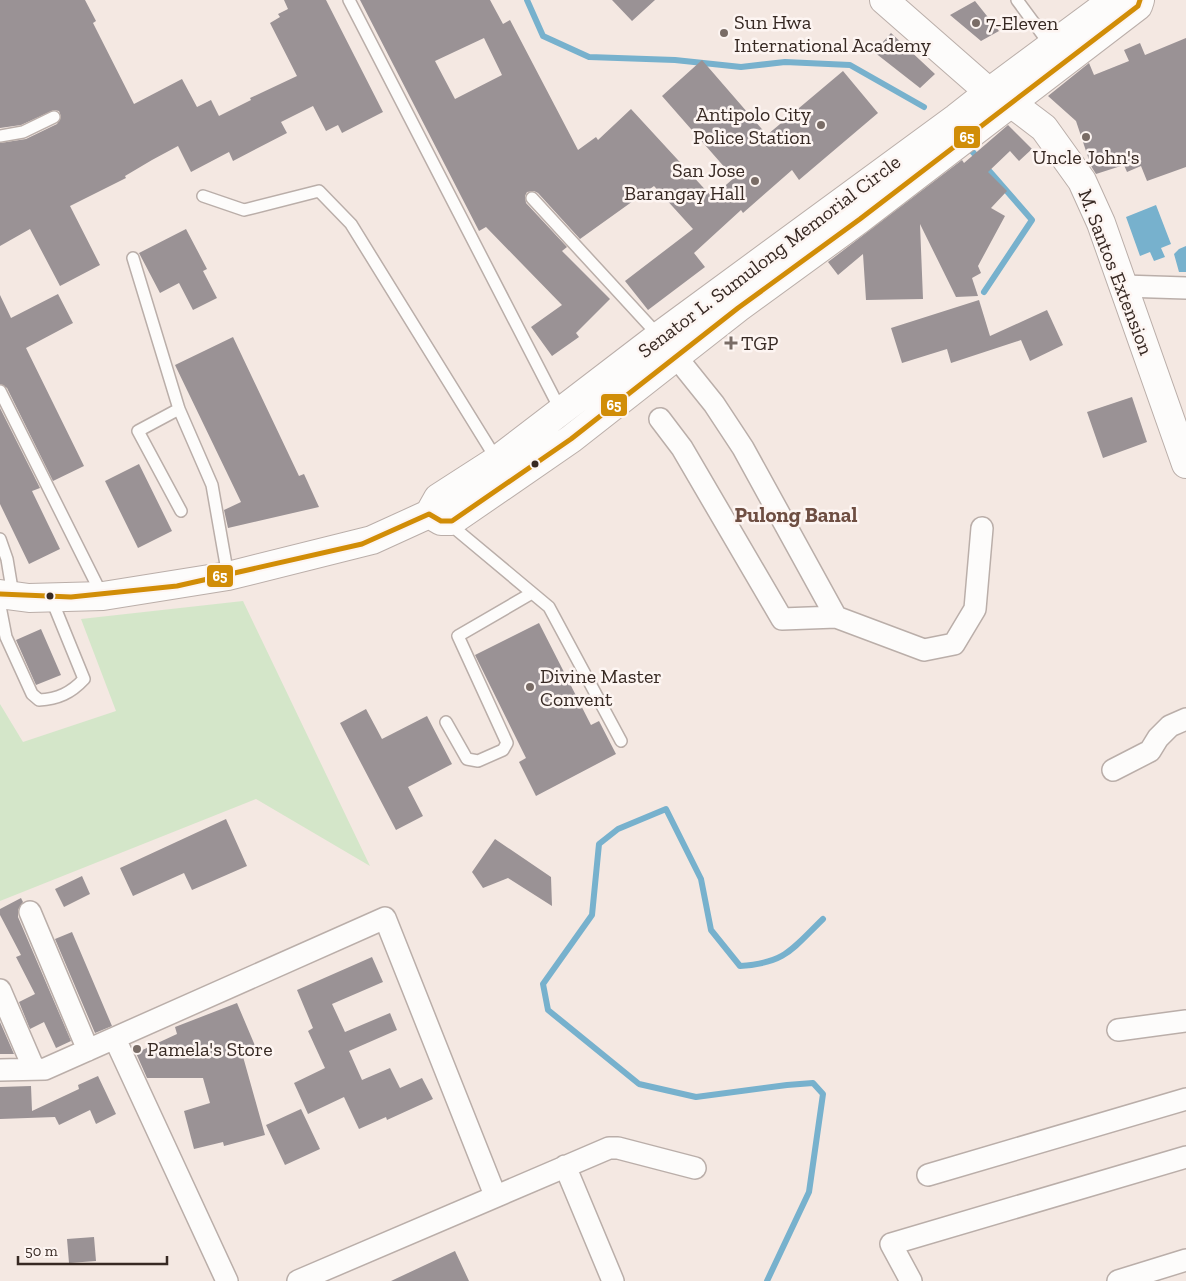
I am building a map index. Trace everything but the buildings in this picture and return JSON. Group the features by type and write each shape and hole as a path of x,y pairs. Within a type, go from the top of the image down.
{"main road":[{"name":"M. Santos Extension","path":"884,0 1000,97 1044,128 1082,181 1101,223 1186,464"},
{"name":"Senator L. Sumulong Memorial Circle","path":"4,598 103,596 228,576 372,540 440,518 571,439 677,358 738,308 860,219 1000,97 1051,46 1112,0"},
{"name":"Senator L. Sumulong Memorial Circle","path":"440,518 438,498 497,460 659,336 956,118 1000,97 1138,6 1140,0"}],"street":[{"path":"1123,286 1186,288"},
{"path":"677,358 714,404 743,448 836,617"},
{"path":"660,419 682,448 782,619 836,617 924,650 954,644 975,609 982,528"},
{"path":"1113,770 1150,751 1170,726 1186,720"},
{"path":"30,912 88,1050"},
{"path":"0,1070 45,1069 385,918 495,1195"},
{"path":"0,990 34,1069"},
{"path":"1118,1030 1186,1020"},
{"path":"115,1039 227,1281"},
{"path":"928,1175 1186,1099"},
{"path":"298,1281 495,1195 609,1148 618,1148 695,1168"},
{"path":"911,1281 891,1244 1186,1157"},
{"path":"564,1166 613,1281"},
{"path":"1118,1281 1186,1260"}],"lane":[{"path":"349,0 561,411"},
{"path":"1017,0 1051,46"},
{"path":"0,136 23,132 54,117"},
{"path":"203,196 244,210 319,191 351,224 497,460"},
{"path":"532,198 659,336"},
{"path":"133,258 179,409 212,485 228,576"},
{"path":"0,391 103,596"},
{"path":"179,409 138,431 181,511"},
{"path":"440,518 549,607 621,741"},
{"path":"0,539 7,559 4,598 6,637 32,694 39,700 52,699 64,695 84,679 51,598"},
{"path":"446,722 467,759 478,760 503,750 507,743 458,636 532,593"}],"green space":[{"path":"243,601 370,866 256,799 0,901 0,704 23,742 116,711 81,619"}],"water":[{"path":"1156,205 1171,244 1161,248 1165,257 1154,261 1150,252 1140,256 1126,217"},
{"path":"1186,246 1186,272 1179,272 1174,254"}],"waterway":[{"path":"527,0 543,36 589,57 675,60 741,67 785,62 850,65 924,107"},
{"path":"971,150 1032,220 984,292"},
{"path":"767,1281 809,1192 823,1094 813,1083 696,1097 639,1084 548,1010 543,984 592,915 599,844 618,829 666,809 701,879 711,930 740,966 768,962 787,953 823,919"}],"transit line":[{"name":"65","path":"0,594 71,597 177,586 362,544 429,514 441,521 452,521 571,439 738,308 860,219 1138,6 1140,0"}],"place":[{"name":"7-Eleven","path":"976,23"},
{"name":"Sun Hwa International Academy","path":"724,33"},
{"name":"Antipolo City Police Station","path":"821,125"},
{"name":"Uncle John's","path":"1086,137"},
{"name":"San Jose Barangay Hall","path":"755,181"},
{"name":"TGP","path":"731,343"},
{"name":"Divine Master Convent","path":"530,687"},
{"name":"Pamela's Store","path":"137,1049"}],"district":[{"name":"Pulong Banal","path":"796,514"}]}
